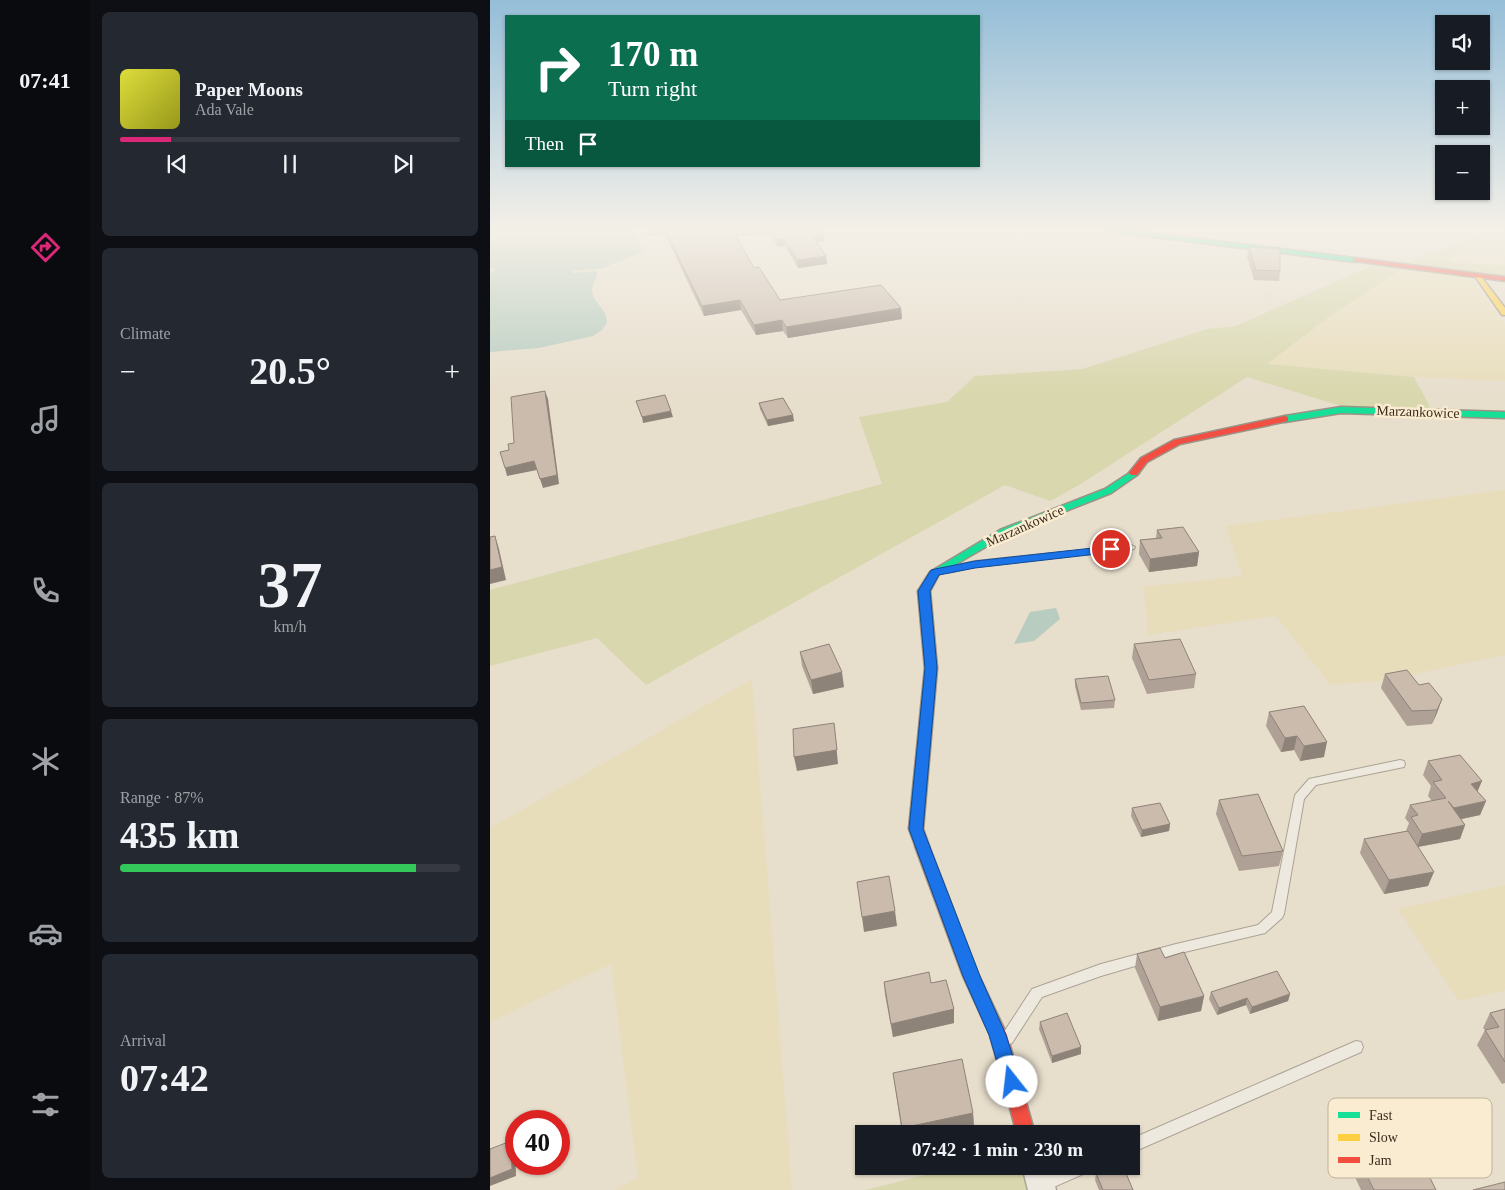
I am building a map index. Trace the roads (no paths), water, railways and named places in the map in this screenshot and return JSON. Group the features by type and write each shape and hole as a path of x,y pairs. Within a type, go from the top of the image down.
{"street":[{"path":"1485,286 1505,313"},
{"name":"Marzankowice","path":"935,572 1004,532 1108,491 1130,476 1144,460 1177,442 1290,418 1341,410 1505,415"},
{"path":"935,572 924,591 931,668 916,829 971,976 1002,1048 1023,1125"}],"lane":[{"path":"935,572 975,564 1131,547"},
{"path":"1002,1048 1037,993 1101,970 1176,949 1261,929 1278,914 1299,798 1313,782 1400,764"},
{"path":"1140,1142 1356,1047"},
{"path":"1040,1181 1058,1175"}]}
